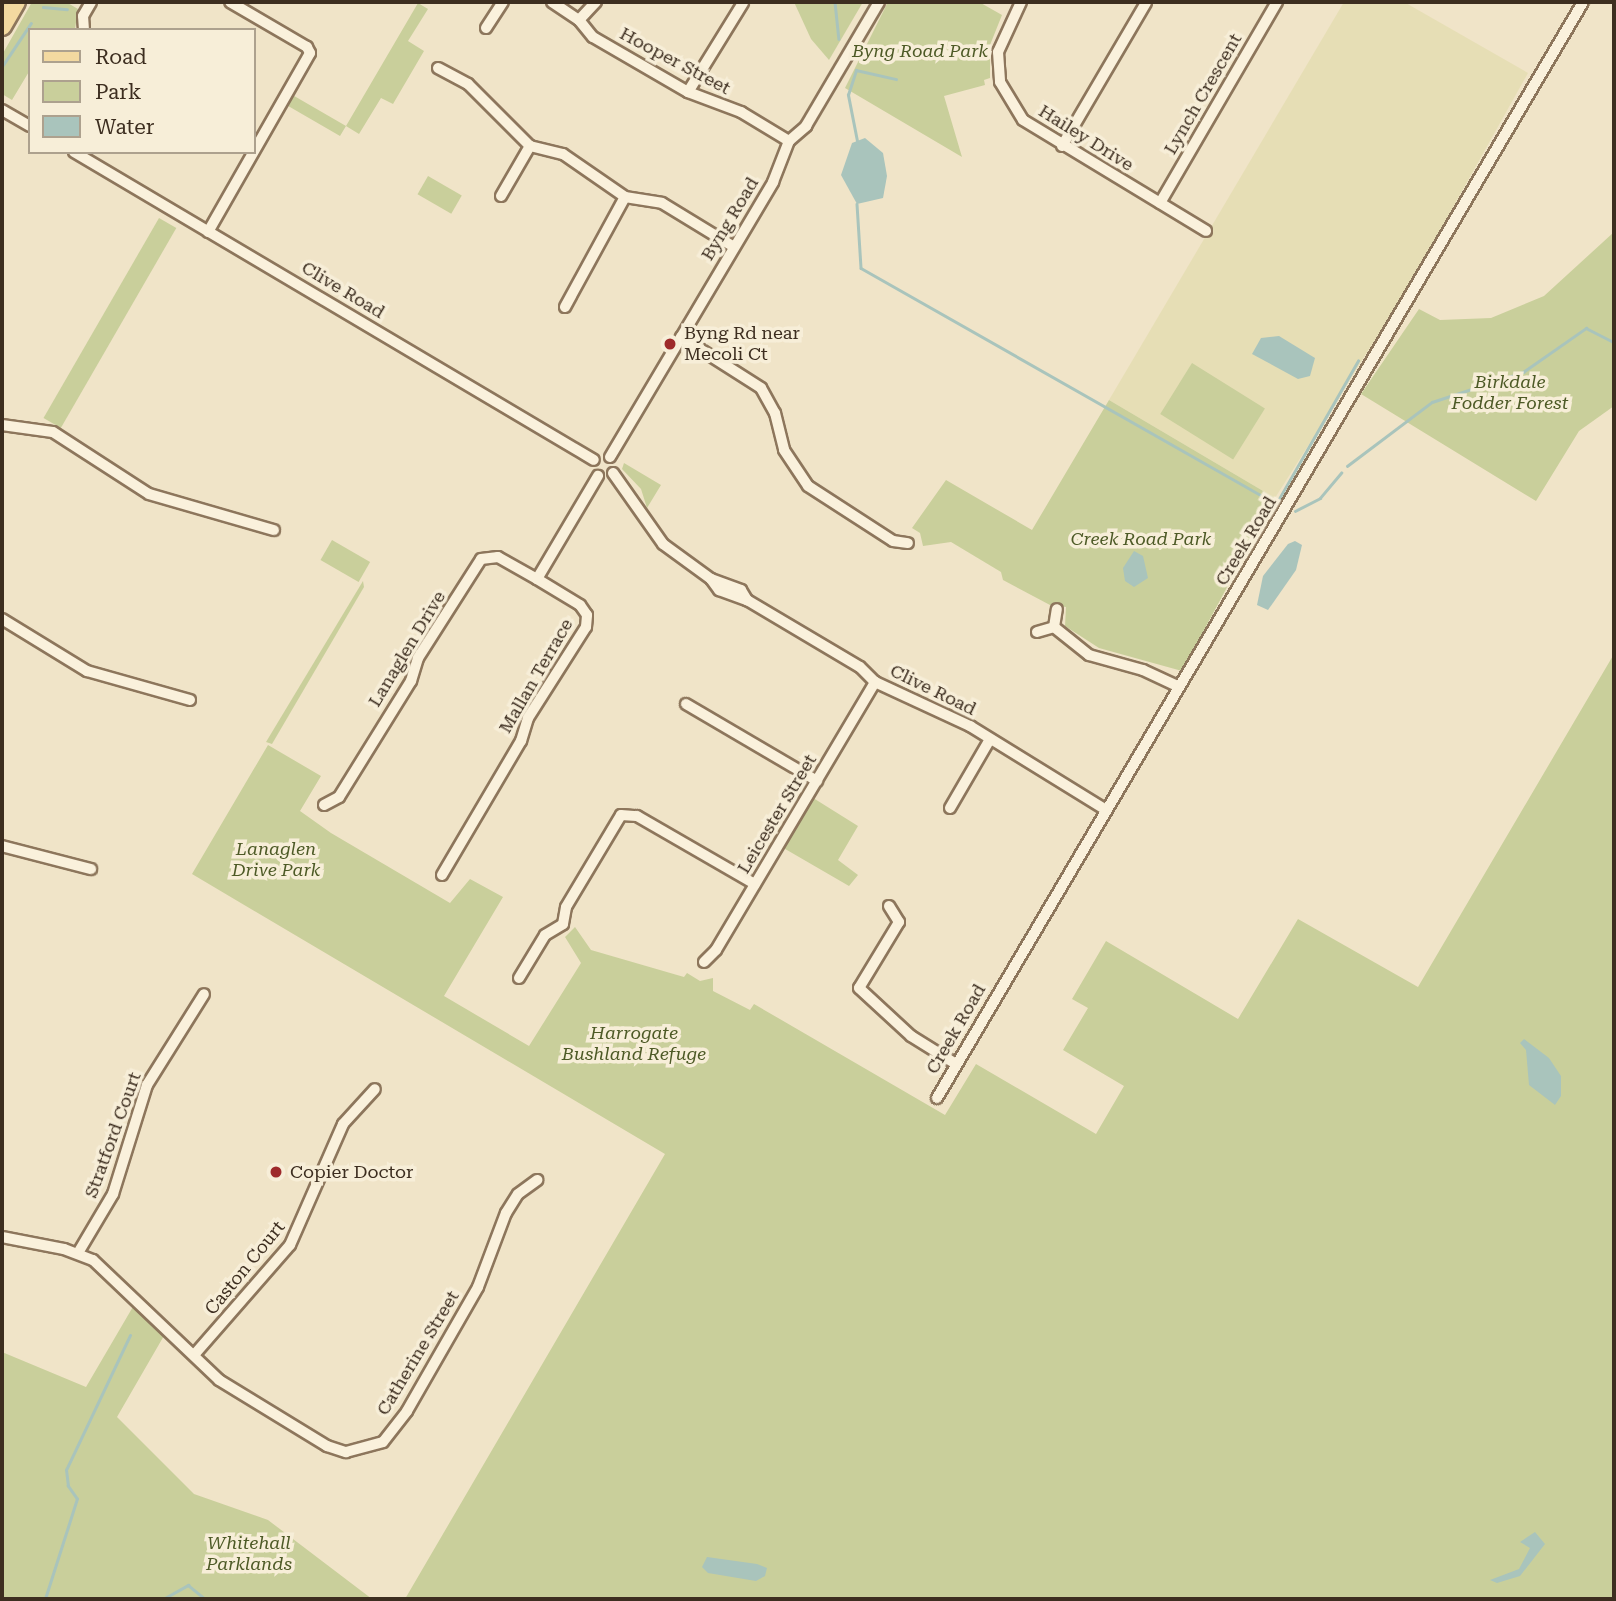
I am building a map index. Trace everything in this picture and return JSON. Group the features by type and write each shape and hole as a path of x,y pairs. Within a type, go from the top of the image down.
{"main road":[{"path":"2,26 16,2"}],"street":[{"path":"84,28 83,16 92,2"},
{"path":"230,2 307,47 308,60 257,134"},
{"path":"486,29 503,2"},
{"name":"Hooper Street","path":"552,2 579,20 593,37 688,92 741,112 789,141"},
{"path":"579,20 596,2"},
{"path":"688,92 743,2"},
{"name":"Byng Road","path":"610,457 787,155 789,141 806,126 879,2"},
{"name":"Hailey Drive","path":"1021,2 999,52 1000,82 1023,120 1062,146 1206,230"},
{"name":"Lynch Crescent","path":"1160,203 1277,2"},
{"name":"Creek Road","path":"937,1098 1583,2"},
{"path":"1062,146 1146,3"},
{"path":"438,68 468,85 530,146 563,154 625,197 662,203 734,247"},
{"path":"2,110 28,125"},
{"path":"501,196 530,146"},
{"name":"Clive Road","path":"77,154 594,460"},
{"path":"208,232 247,154"},
{"path":"565,307 625,197"},
{"path":"681,337 761,388 775,413 784,450 808,486 893,541 908,543"},
{"path":"2,425 53,432 149,494 274,530"},
{"path":"537,579 598,477 594,460 603,455 610,457 615,463 613,473 598,477"},
{"name":"Clive Road","path":"613,473 663,544 734,599 747,600 860,667 875,682 970,726 989,741 1106,810"},
{"name":"Lanaglen Drive","path":"324,805 339,797 411,681 418,658 481,559 498,557 537,579"},
{"name":"Mallan Terrace","path":"442,875 588,621 580,605 537,579"},
{"path":"1054,627 1057,609"},
{"path":"2,619 87,671 190,701"},
{"path":"1054,627 1098,659 1143,670 1179,687"},
{"path":"1037,632 1054,627"},
{"name":"Leicester Street","path":"704,962 716,950 875,682"},
{"path":"686,704 817,781"},
{"path":"950,808 989,741"},
{"path":"519,978 545,936 564,924 566,907 621,816 637,816 755,884"},
{"path":"2,846 91,869"},
{"path":"890,906 899,922 859,988 911,1036 956,1064"},
{"name":"Stratford Court","path":"78,1253 113,1194 147,1085 204,994"},
{"name":"Caston Court","path":"194,1355 290,1245 342,1124 375,1088"},
{"name":"Catherine Street","path":"2,1237 78,1253 107,1269 194,1355 242,1396 327,1446 346,1452 383,1442 407,1411 468,1306 506,1213 518,1194 537,1180"}],"shaded area":[{"path":"1344,2 1404,2 1528,73 1409,286 1275,498 1109,400"}],"green space":[{"path":"32,2 66,2 78,9 75,28 28,28 28,73 12,100 2,94 2,55"},
{"path":"794,2 863,2 829,60 811,39"},
{"name":"Byng Road Park","path":"888,2 979,2 1002,15 990,45 990,78 984,80 985,85 944,96 962,157 845,88"},
{"path":"418,3 428,9 408,41 424,51 393,104 381,98 359,134 346,126"},
{"path":"289,93 346,126 340,136 283,103"},
{"path":"428,176 462,195 451,214 418,194"},
{"path":"159,218 176,228 61,428 44,418"},
{"name":"Birkdale Fodder Forest","path":"1614,232 1614,406 1579,431 1536,501 1361,394 1419,309 1440,320 1491,318 1544,296"},
{"path":"1192,363 1265,409 1233,459 1160,414"},
{"name":"Creek Road Park","path":"1109,400 1275,498 1182,671 1099,648 1065,626 1066,607 1050,605 1003,580 1001,572 951,542 923,546 920,533 912,528 946,480 1032,530"},
{"path":"624,463 661,485 647,508 641,489 622,469"},
{"path":"332,540 370,562 359,582 320,560"},
{"path":"363,581 364,587 272,744 266,742"},
{"path":"1614,654 1614,1599 405,1599 665,1154 192,874 268,745 321,776 300,811 331,833 450,903 470,879 503,897 444,996 529,1046 581,963 565,937 575,927 591,950 684,977 687,973 700,981 713,978 713,991 750,1010 754,1004 945,1115 976,1064 1096,1134 1124,1086 1063,1050 1088,1008 1072,999 1106,941 1238,1019 1298,919 1418,987"},
{"path":"810,796 858,826 838,860 858,875 849,886 780,846"},
{"name":"Whitehall Parklands","path":"134,1305 165,1334 117,1417 194,1494 268,1520 372,1599 2,1599 2,1352 86,1387"}],"water":[{"path":"865,138 883,153 887,176 883,198 857,204 841,175 852,143"},
{"path":"1279,336 1315,358 1310,376 1298,379 1252,354 1261,338"},
{"path":"1295,541 1302,545 1296,570 1268,610 1257,605 1263,576 1288,544"},
{"path":"1134,551 1143,556 1148,578 1134,587 1125,581 1123,568"},
{"path":"1524,1039 1549,1058 1561,1076 1561,1096 1555,1105 1529,1085 1526,1050 1520,1043"},
{"path":"1535,1532 1545,1544 1520,1576 1497,1583 1490,1580 1519,1569 1530,1548 1520,1542"},
{"path":"707,1557 757,1564 767,1568 765,1576 756,1581 708,1573 702,1567"}],"waterway":[{"path":"835,2 839,39"},
{"path":"43,7 67,9"},
{"path":"3,65 31,23"},
{"path":"857,141 848,95 856,70 896,79"},
{"path":"857,204 861,268 1276,504 1358,361"},
{"path":"1347,466 1432,402 1523,372 1586,328 1614,342"},
{"path":"1295,511 1320,498 1341,473"},
{"path":"45,1599 77,1499 68,1486 66,1470 130,1335"},
{"path":"163,1599 188,1585 205,1599"}],"place":[{"name":"Byng Rd near Mecoli Ct","path":"670,344"},
{"name":"Copier Doctor","path":"276,1172"}],"park label":[{"name":"Lanaglen Drive Park","path":"276,860"},
{"name":"Harrogate Bushland Refuge","path":"634,1044"}]}
